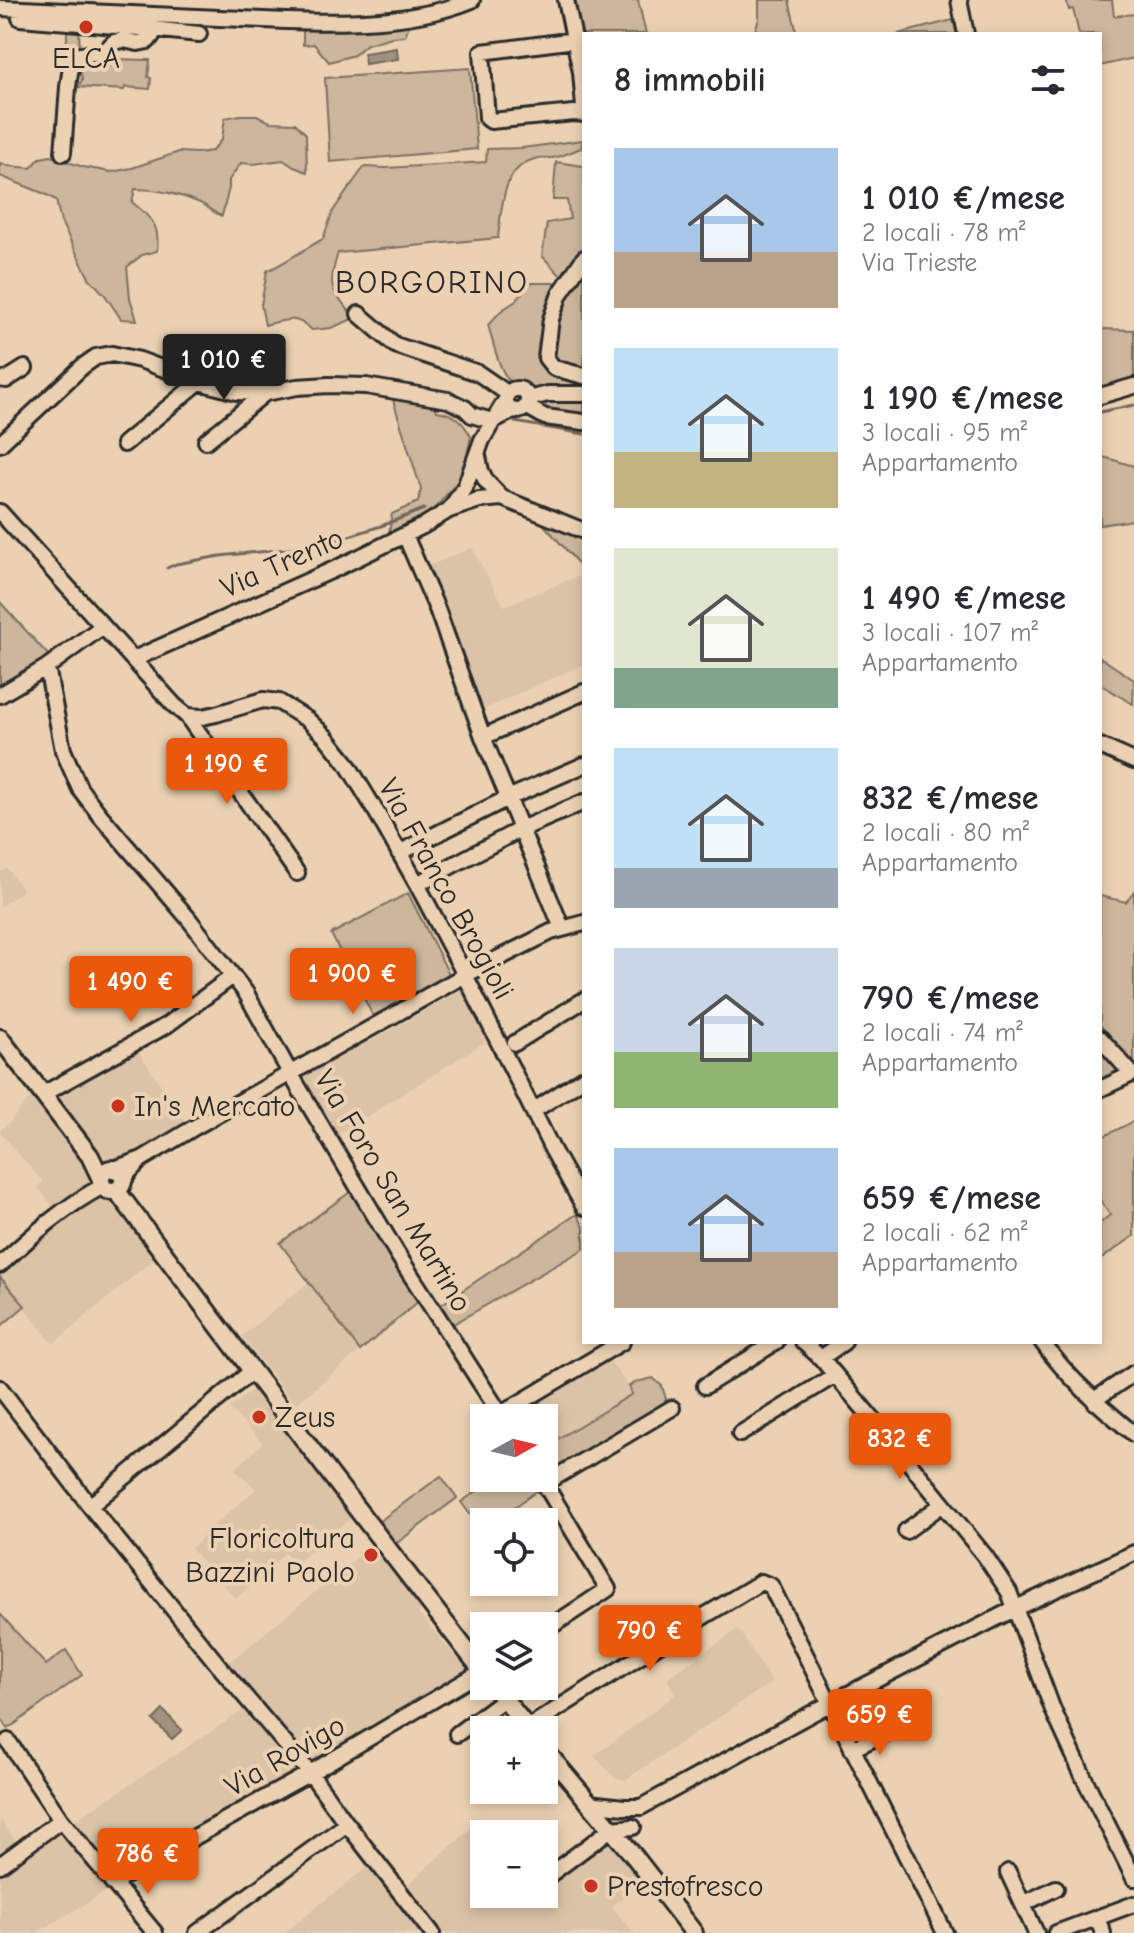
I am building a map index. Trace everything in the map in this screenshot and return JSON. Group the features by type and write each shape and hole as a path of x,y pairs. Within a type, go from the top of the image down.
{"main road":[{"path":"0,1038 111,1179 252,1371 470,1653"},
{"path":"505,1700 518,1716"},
{"path":"558,1766 694,1933"}],"street":[{"path":"0,8 365,22 433,12 472,0"},
{"path":"566,0 582,84"},
{"path":"959,0 966,32"},
{"path":"0,17 199,34"},
{"path":"63,153 71,64 75,56 105,51 114,42 123,40 133,43 148,41 152,29"},
{"path":"575,40 482,52 487,118 491,121 582,114"},
{"path":"582,261 560,294 551,319 546,358 554,368 582,375"},
{"path":"359,314 395,345 478,373 516,402 545,417 582,422"},
{"path":"0,444 96,357 112,354 140,360 199,382 237,392 265,393 329,385 366,386 448,400 472,415 482,440"},
{"path":"0,379 6,380 25,368"},
{"path":"124,444 199,382"},
{"path":"1102,395 1134,386"},
{"path":"206,441 265,393"},
{"path":"516,402 548,394 582,394"},
{"name":"Via Trento","path":"449,510 467,483 492,421 516,402"},
{"path":"472,415 492,421"},
{"path":"478,456 481,471 492,488"},
{"name":"Via Trento","path":"467,483 479,482 582,530"},
{"path":"467,483 479,500"},
{"name":"Via Trento","path":"134,659 337,568 449,510 479,500 492,488"},
{"path":"0,512 187,716 297,873"},
{"path":"405,535 437,609 483,737 562,928"},
{"path":"0,695 47,667 103,626"},
{"name":"Via Foro San Martino","path":"47,667 63,750 80,789 246,993 398,1255 494,1404"},
{"path":"483,737 582,693"},
{"name":"Via Franco Brogioli","path":"187,716 202,717 263,700 279,702 326,737 346,762 377,813 508,1048 533,1111 582,1203"},
{"path":"1102,747 1134,761"},
{"path":"399,853 508,798 582,766"},
{"path":"417,884 521,829 582,803"},
{"path":"0,1265 32,1236 88,1194 129,1172 142,1159 195,1127 465,975 551,932 582,923"},
{"path":"43,1094 167,1025 233,976"},
{"path":"508,1048 582,1001"},
{"path":"1102,1040 1132,1074 1102,1088"},
{"path":"533,1111 582,1079"},
{"path":"521,1404 619,1344"},
{"path":"705,1386 773,1344"},
{"path":"805,1344 821,1358 943,1504 985,1556 1009,1592 1053,1710 1134,1878"},
{"path":"821,1358 841,1344"},
{"path":"1044,1344 1068,1376 1134,1434"},
{"path":"90,1506 252,1371"},
{"path":"1095,1402 1134,1373"},
{"path":"740,1434 835,1375"},
{"path":"0,1388 90,1506 310,1773 432,1933"},
{"path":"558,1472 672,1408"},
{"path":"549,1492 608,1589 558,1622"},
{"path":"906,1531 943,1504"},
{"path":"588,1803 641,1807 829,1704 1016,1608 1134,1553"},
{"path":"548,1716 761,1582 771,1586 945,1933"},
{"name":"Via Rovigo","path":"112,1883 470,1679"},
{"path":"457,1734 491,1700"},
{"path":"852,1749 892,1730"},
{"path":"8,1741 61,1820 155,1933"},
{"path":"558,1868 610,1827 624,1807"},
{"path":"634,1856 633,1827 641,1807"},
{"path":"0,1865 61,1820"},
{"path":"197,1933 347,1824"},
{"path":"610,1827 633,1827"},
{"path":"1008,1872 1036,1933"},
{"path":"1023,1904 1056,1888"},
{"path":"1056,1933 1134,1904"},
{"path":"1097,1918 1103,1933"}],"shaded area":[{"path":"575,0 638,0 646,32 582,32 582,40"},
{"path":"759,0 789,0 797,32 755,32 759,18"},
{"path":"1066,0 1112,0 1114,16 1134,14 1134,58 1102,66 1102,32 1079,32 1073,9 1069,10"},
{"path":"953,20 956,32 906,32"},
{"path":"410,23 405,36 367,44 354,55 329,62 314,44 303,45 303,28"},
{"path":"67,29 79,30 80,53 62,59 67,39"},
{"path":"397,48 398,59 365,64 364,53"},
{"path":"110,59 150,60 150,89 78,87 82,80 76,68 107,67"},
{"path":"470,68 477,149 330,162 325,78"},
{"path":"257,115 270,122 295,123 306,134 307,172 283,160 241,163 229,180 222,216 184,197 135,189 132,202 153,223 158,242 157,251 142,255 127,267 130,298 137,320 121,319 89,278 61,222 56,200 0,176 0,163 31,168 40,158 51,156 111,172 179,152 212,151 222,139 225,118"},
{"path":"582,140 581,148 555,158 538,158 517,170 506,190 498,238 338,253 332,275 333,288 355,318 331,328 312,330 295,320 265,325 261,305 267,271 323,239 333,211 364,167 486,162 487,149"},
{"path":"556,162 582,166 582,254 563,278 542,256 547,223 570,219 567,200 553,200"},
{"path":"582,272 582,371 556,360 558,324 571,290"},
{"path":"529,283 561,283 544,361 582,378 582,390 529,390 511,382 505,375 488,325 516,301"},
{"path":"1102,329 1134,330 1134,380 1102,390"},
{"path":"582,399 582,417 543,409 540,403"},
{"path":"393,400 434,402 437,411 458,419 471,436 463,475 432,512 389,533 392,514 418,502 421,489"},
{"path":"1102,457 1134,466 1134,520 1102,525"},
{"path":"537,517 582,538 582,568"},
{"path":"472,548 504,606 582,575 582,665 480,711 426,567"},
{"path":"0,602 50,657 0,688"},
{"path":"1102,658 1134,680 1133,704 1102,685"},
{"path":"7,868 23,890 0,907 0,873"},
{"path":"1134,891 1134,1066 1102,1027 1102,896 1126,902"},
{"path":"408,893 450,976 373,1016 331,934"},
{"path":"464,988 491,1038 336,1136 304,1081 304,1074 367,1039 370,1042"},
{"path":"1102,1047 1124,1074 1102,1082"},
{"path":"136,1048 188,1125 122,1159 100,1158 54,1097 54,1092"},
{"path":"33,1094 97,1176 56,1211 38,1187 43,1182 0,1132"},
{"path":"1134,1121 1134,1236 1102,1259 1102,1221 1110,1215 1102,1203 1102,1137"},
{"path":"353,1190 420,1300 360,1351 280,1243"},
{"path":"99,1195 114,1200 159,1255 53,1344 0,1274"},
{"path":"577,1214 582,1223 582,1250 450,1326 439,1306"},
{"path":"0,1277 25,1306 0,1327"},
{"path":"309,1282 360,1351 295,1405 242,1336"},
{"path":"608,1357 633,1394 558,1439 558,1404 530,1404"},
{"path":"653,1378 662,1386 666,1399 658,1412 558,1471 558,1439 632,1394 629,1386"},
{"path":"255,1388 284,1423 280,1427 350,1519 296,1564 285,1553 236,1599 191,1549 256,1489 235,1469 263,1443 229,1408"},
{"path":"441,1476 457,1498 393,1546 377,1523"},
{"path":"476,1492 535,1492 513,1508 470,1508 470,1514 461,1502"},
{"path":"375,1543 422,1608 418,1613 470,1672 470,1685 210,1820 127,1868 111,1889 36,1933 0,1933 0,1820 19,1845 72,1822 247,1708 262,1732 275,1721 227,1664"},
{"path":"0,1614 46,1665 66,1650 82,1675 8,1729 0,1716"},
{"path":"738,1629 772,1682 625,1780 615,1778 594,1756 675,1695 667,1678"},
{"path":"163,1710 182,1730 172,1739 153,1720"},
{"path":"470,1829 470,1908 558,1908 558,1872 607,1833 647,1881 611,1906 634,1933 284,1933 377,1859 401,1890"}],"waterway":[{"path":"1102,412 1134,405"},
{"path":"515,422 582,434"},
{"path":"167,568 220,556 317,546 424,509"}],"place":[{"name":"ELCA","path":"86,27"},
{"name":"In's Mercato","path":"118,1106"},
{"name":"Zeus","path":"259,1417"},
{"name":"Floricoltura Bazzini Paolo","path":"371,1555"},
{"name":"Prestofresco","path":"591,1886"}],"district":[{"name":"BORGORINO","path":"432,282"}]}
